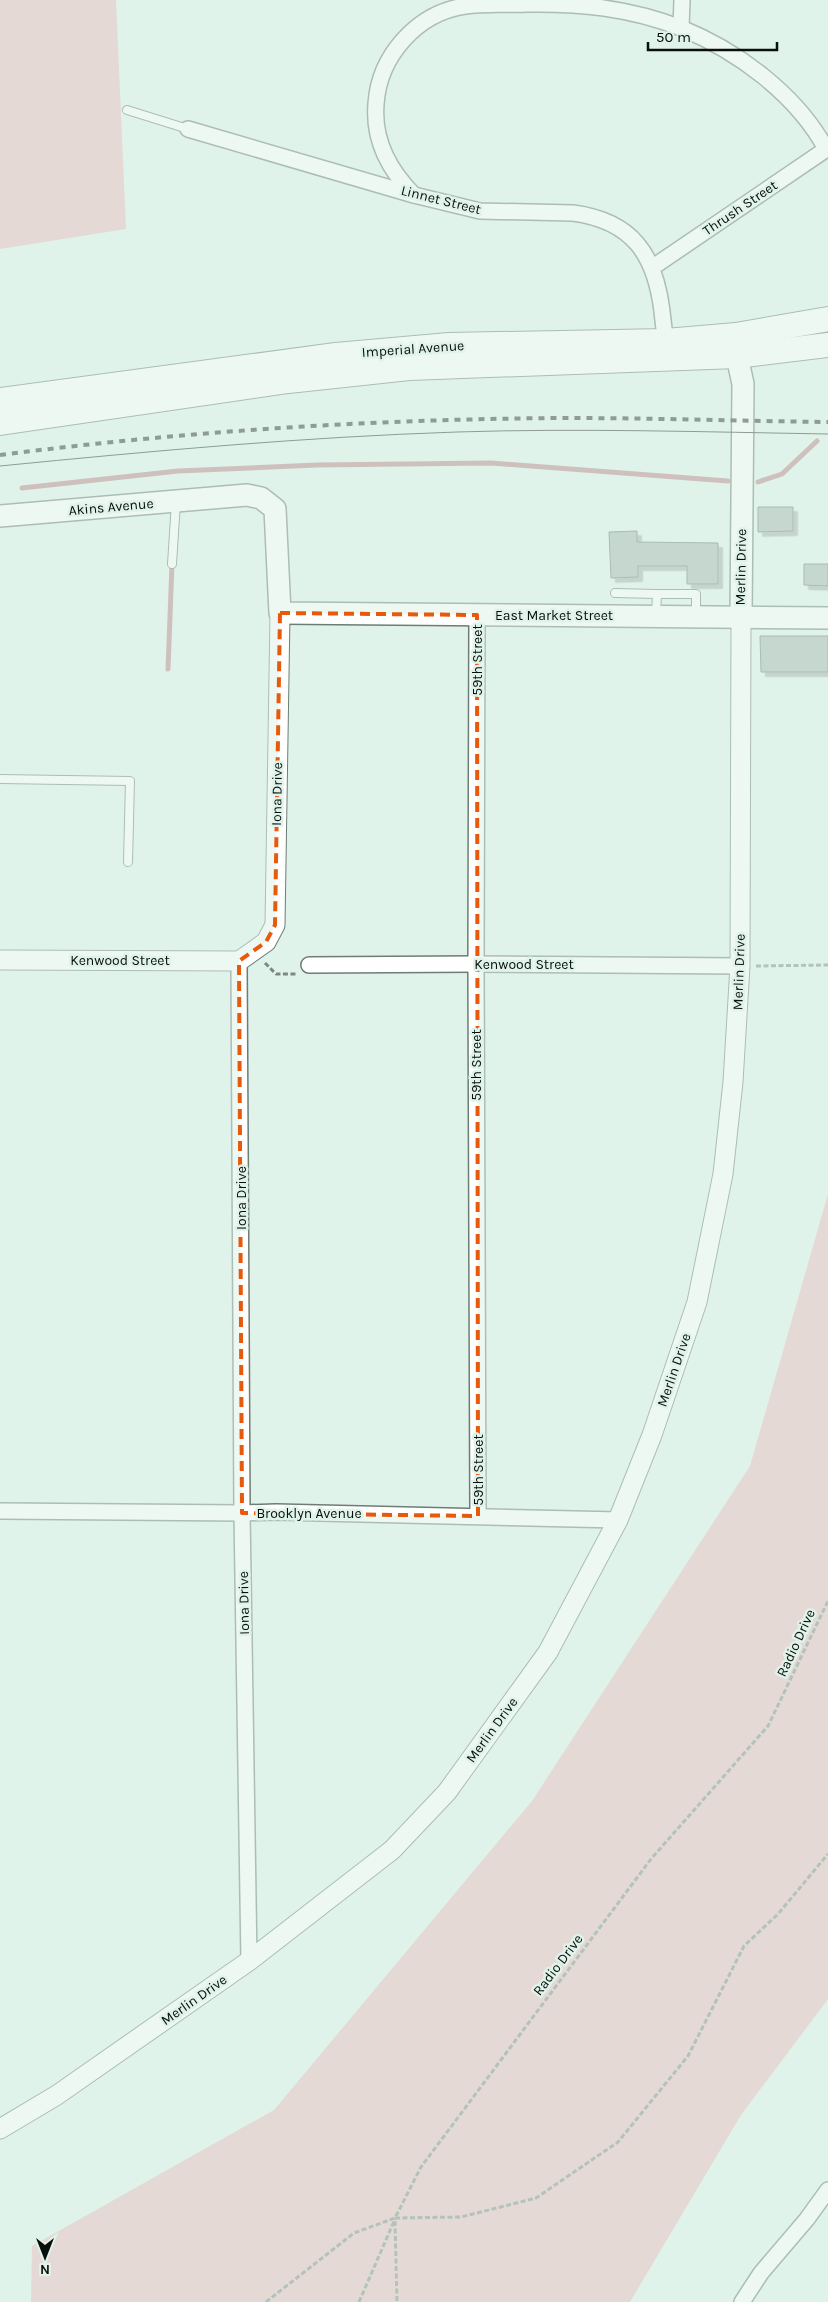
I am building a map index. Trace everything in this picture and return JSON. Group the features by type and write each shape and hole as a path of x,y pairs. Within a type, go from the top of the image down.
{"main road":[{"name":"Imperial Avenue","path":"736,346 828,319"},
{"name":"Imperial Avenue","path":"0,400 336,355 449,345 666,350"},
{"name":"Imperial Avenue","path":"0,423 288,381 409,368 736,346 828,345"},
{"name":"Merlin Drive","path":"736,346 743,384 740,618"},
{"name":"Iona Drive","path":"222,499 247,495 261,498 275,509 280,613"},
{"name":"Akins Avenue","path":"0,516 222,499"},
{"name":"East Market Street","path":"280,613 828,618"}],"street":[{"path":"681,28 682,0"},
{"path":"414,195 393,172 378,137 375,114 379,84 391,56 411,32 423,22 451,9 466,6 572,3 619,9 681,28 732,55 772,85 804,117 827,149"},
{"name":"Linnet Street","path":"188,129 414,195 480,211 573,213 600,219 613,225 630,237 646,255 653,267 659,288 666,350"},
{"name":"Thrush Street","path":"653,267 827,149"},
{"name":"Iona Drive","path":"249,1961 242,1513 246,957 266,942 275,925 280,613"},
{"name":"59th Street","path":"478,615 476,964 478,1516"},
{"name":"Merlin Drive","path":"0,2129 58,2095 249,1961 392,1850 447,1792 548,1652 618,1520 652,1435 697,1302 723,1174 733,1082 740,966 740,618"},
{"name":"Kenwood Street","path":"0,960 246,957"},
{"name":"Kenwood Street","path":"309,965 740,966"},
{"name":"Brooklyn Avenue","path":"0,1511 276,1512 618,1520"},
{"path":"742,2302 761,2273 808,2218 828,2190"}],"lane":[{"name":"Linnet Street","path":"127,110 188,129"},
{"path":"172,564 176,502"},
{"path":"615,593 696,594 696,616"},
{"path":"656,616 657,594"},
{"path":"0,779 130,781 128,862"}],"path":[{"path":"246,957 276,974 301,973 309,965"},
{"path":"740,966 828,965"},
{"name":"Radio Drive","path":"359,2302 395,2218 421,2167 651,1859 768,1726 828,1601"},
{"path":"266,2302 354,2234 395,2218 461,2217 536,2198 618,2142 688,2056 744,1946 778,1914 828,1854"},
{"path":"395,2218 397,2302"}],"highlighted area":[{"path":"280,613 477,615 478,1516 242,1513 239,961 266,942 275,925"}],"shaded area":[{"path":"0,0 116,0 126,229 0,249"},
{"path":"828,1194 828,1999 741,2115 630,2302 31,2302 32,2246 274,2110 532,1801 750,1466"}],"building":[{"path":"758,507 793,507 793,531 758,532"},
{"path":"637,531 637,542 718,543 718,584 687,584 687,566 638,566 638,577 611,578 609,532"},
{"path":"804,564 828,564 828,586 804,585"},
{"path":"760,636 828,636 828,672 761,672"}],"waterway":[{"path":"758,482 782,474 817,441"},
{"path":"22,488 178,471 317,465 491,463 728,481"},
{"path":"168,669 172,564"}],"tram line":[{"path":"0,466 171,450 400,434 596,430 828,434"}],"railway":[{"path":"0,455 211,433 424,421 631,418 828,422"}]}
